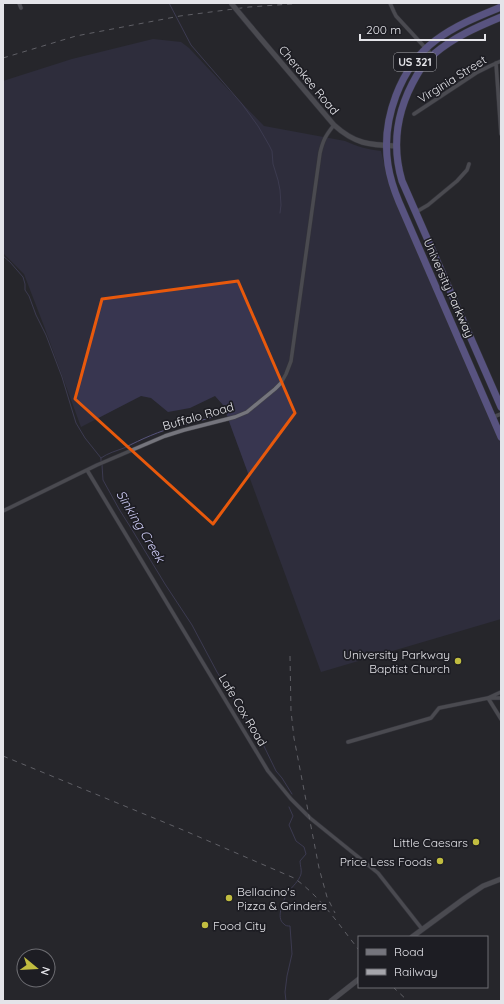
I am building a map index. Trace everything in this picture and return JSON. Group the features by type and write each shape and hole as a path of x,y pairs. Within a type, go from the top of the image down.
{"highway":[{"name":"University Parkway","path":"501,7 460,25 435,41 409,69 396,94 391,110 386,146 387,163 394,191 501,437"},
{"name":"University Parkway","path":"501,17 457,37 432,55 421,68 405,99 397,130 396,146 396,156 402,182 461,313 501,407"},
{"path":"450,318 461,313"}],"main road":[{"name":"Cherokee Road","path":"231,3 334,125 355,140 369,144 386,146"},
{"path":"386,146 396,146"},
{"path":"413,936 483,886 501,879"},
{"path":"331,1001 358,980"}],"street":[{"path":"19,3 21,8"},
{"path":"390,3 394,12 432,55"},
{"name":"Virginia Street","path":"414,114 476,73 501,61"},
{"path":"496,63 501,134"},
{"name":"Buffalo Road","path":"3,511 97,465 164,436 236,417 247,412 280,383 286,374 291,361 322,142 334,125"},
{"path":"415,212 428,205 457,181 468,170 469,164"},
{"path":"493,417 501,414"},
{"name":"Lafe Cox Road","path":"87,470 268,771 291,799 310,818 378,873 422,929"},
{"path":"488,698 501,692"},
{"path":"488,698 501,719"},
{"path":"348,742 431,718 439,708 488,698 501,698"}],"highlighted area":[{"path":"238,281 295,413 213,524 75,399 102,299"}],"shaded area":[{"path":"153,39 181,42 189,48 264,126 345,141 362,148 381,151 390,188 501,444 501,619 321,672 223,405 215,396 190,408 168,412 151,398 141,396 81,427 24,274 3,253 3,81 72,59"}],"waterway":[{"path":"169,3 191,45 242,104 258,126 269,145 272,151 273,164 280,190 280,213"},
{"name":"Sinking Creek","path":"3,256 23,277 25,290 46,335 62,377 76,423 85,438 101,458 101,461"},
{"path":"101,458 144,438 172,428 213,417 231,407"},
{"name":"Sinking Creek","path":"102,465 103,480 119,509 192,625 217,672 262,742 276,771 292,794"},
{"name":"Sinking Creek","path":"286,1001 285,992 287,976 292,954 290,926 285,925 281,921 280,913 288,892 300,877 300,861 306,854 304,847 296,841 289,825 293,816 289,807"}],"railway":[{"path":"3,58 76,36 180,16 249,7 305,3"},
{"path":"290,656 291,711 294,738 319,868 327,897 335,913"},
{"path":"3,756 183,830 294,878 313,894 337,921 358,949"},
{"path":"394,988 408,1001"}],"place":[{"name":"University Parkway Baptist Church","path":"458,661"},
{"name":"Little Caesars","path":"476,842"},
{"name":"Price Less Foods","path":"440,861"},
{"name":"Bellacino's Pizza & Grinders","path":"229,898"},
{"name":"Food City","path":"205,925"}]}
